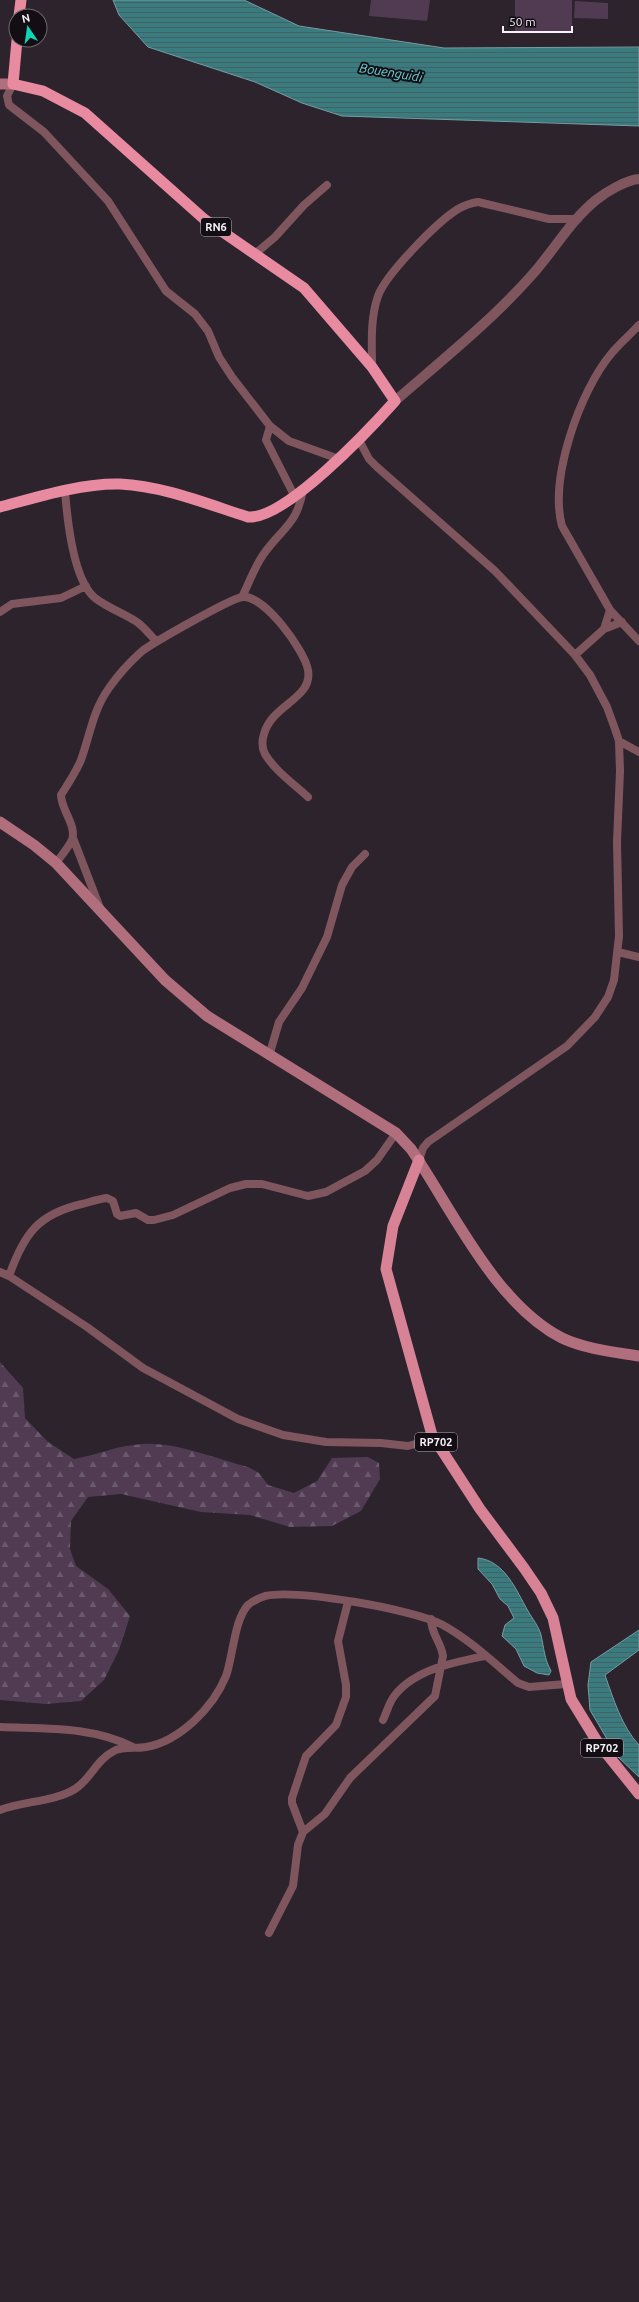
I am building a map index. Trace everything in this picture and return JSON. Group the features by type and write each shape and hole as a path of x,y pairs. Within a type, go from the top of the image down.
{"highway":[{"path":"13,84 16,48"},
{"name":"RN6","path":"13,84 43,91 85,113 204,219 308,292 372,367 395,401"},
{"path":"0,507 66,490 122,484 157,490 253,517 263,515 299,492 339,459 395,401"}],"main road":[{"path":"0,84 13,84"},
{"path":"0,822 34,845 56,863 165,980 188,1001 219,1024 268,1056 396,1133 419,1160 491,1273 532,1317 563,1338 587,1346 639,1356"},
{"name":"RP702","path":"419,1160 392,1226 386,1269 432,1435 480,1509 541,1593 553,1618 560,1644 566,1684 571,1699 598,1743 639,1794"}],"street":[{"path":"13,84 7,96 9,105 44,132 108,201 166,290 195,314 208,331 219,357 232,377 270,426 289,441 339,459"},
{"path":"395,401 480,328 531,276 559,239 596,200 617,187 639,179"},
{"path":"255,254 275,237 310,199 327,185"},
{"path":"372,367 371,334 378,296 398,265 450,214 468,204 478,202 549,219 578,219"},
{"path":"639,326 611,354 594,382 577,416 566,450 558,514 562,526 610,610 639,641"},
{"path":"242,597 262,556 295,517 300,507 299,492 266,440 270,426"},
{"path":"359,440 369,458 377,467 496,571 575,655 590,675 607,707 619,741 620,770 616,842 618,952 614,980 608,997 586,1028 567,1046 428,1142 423,1148 419,1160"},
{"path":"66,490 71,539 76,560 86,586 93,597 137,622 156,641"},
{"path":"0,612 12,604 61,598 86,586"},
{"path":"101,910 73,838 72,826 61,800 61,794 80,762 93,716 110,686 142,651 156,641 242,597 250,598 266,607 287,632 303,656 308,669 308,678 299,697 280,708 267,724 262,745 269,760 308,797"},
{"path":"604,629 610,610"},
{"path":"575,655 604,629 622,622"},
{"path":"619,741 639,752"},
{"path":"56,863 73,838"},
{"path":"268,1056 279,1022 302,988 327,937 342,885 352,867 365,854"},
{"path":"618,952 639,957"},
{"path":"9,1276 22,1243 30,1231 40,1221 57,1211 106,1198 113,1201 118,1215 136,1213 148,1220 154,1220 201,1204 230,1188 254,1183 308,1196 317,1195 365,1171 377,1160 396,1133"},
{"path":"0,1272 9,1276 87,1327 143,1368 238,1419 283,1435 326,1442 375,1443 408,1446 419,1444 432,1435"},
{"path":"0,1810 15,1804 56,1796 75,1790 104,1757 116,1750 153,1745 177,1735 207,1706 226,1676 243,1613 254,1600 265,1596 279,1594 308,1596 404,1611 431,1619 461,1636 518,1683 529,1687 566,1684"},
{"path":"303,1832 292,1803 292,1798 306,1756 336,1724 346,1696 346,1685 338,1641 348,1602"},
{"path":"269,1933 293,1886 298,1845 303,1832 325,1814 350,1778 435,1696 442,1666 442,1650 432,1631 431,1619"},
{"path":"383,1720 391,1701 416,1677 442,1666 485,1656"},
{"path":"0,1727 85,1731 118,1740 133,1747"}],"green space":[{"path":"371,0 430,0 427,21 369,16"},
{"path":"515,0 572,0 572,32 515,32"},
{"path":"575,1 608,3 608,19 574,18"},
{"path":"0,1362 23,1388 25,1418 48,1442 74,1459 126,1446 148,1444 176,1447 248,1467 259,1473 268,1485 294,1493 317,1481 332,1458 368,1457 379,1463 380,1479 361,1511 332,1526 290,1527 250,1515 201,1512 121,1494 88,1497 71,1521 70,1549 76,1566 108,1589 130,1616 119,1650 104,1680 81,1701 46,1704 0,1700"}],"water":[{"name":"Bouenguidi","path":"113,0 244,0 299,26 444,48 639,47 639,126 342,116 302,103 255,82 148,47 119,15"},
{"path":"478,1558 487,1560 496,1565 509,1578 514,1586 540,1632 551,1671 549,1675 537,1673 524,1666 516,1649 502,1636 505,1625 514,1618 508,1606 500,1599 492,1584 478,1569"},
{"path":"639,1630 639,1650 605,1675 623,1721 639,1745 639,1777 617,1756 590,1710 588,1685 591,1662"}]}
